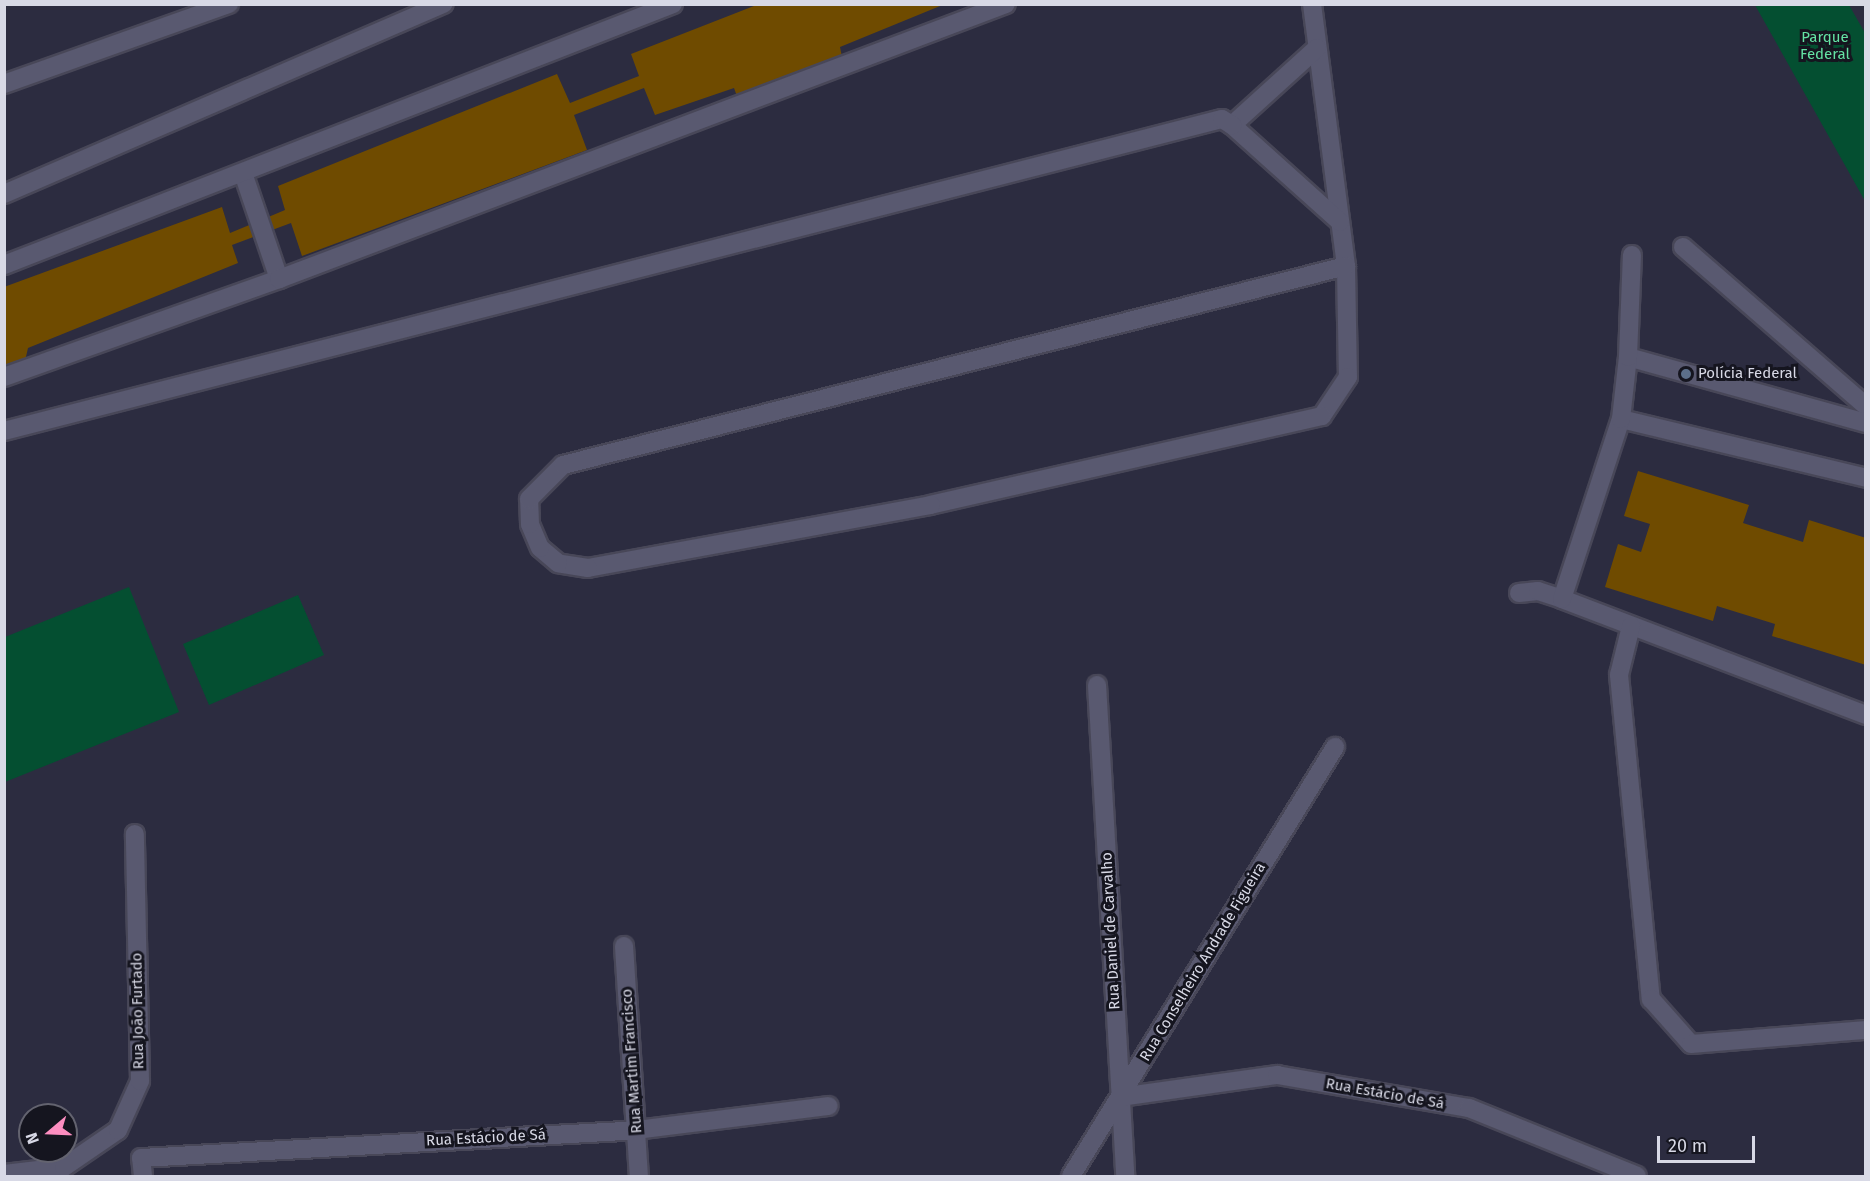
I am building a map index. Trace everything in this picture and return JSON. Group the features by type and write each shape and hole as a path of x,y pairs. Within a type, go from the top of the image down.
{"street":[{"path":"4,84 230,4"},
{"path":"4,194 444,4"},
{"path":"6,266 673,4"},
{"path":"4,377 279,279 1006,4"},
{"path":"1312,4 1346,266 1348,377 1322,416 931,505 588,568 558,563 540,548 530,524 529,499 563,465 1346,266"},
{"path":"1232,125 1317,48"},
{"path":"4,431 1222,119 1232,125 1340,222"},
{"path":"243,173 279,279"},
{"path":"1683,247 1866,406"},
{"path":"1562,599 1621,418 1628,357 1632,255"},
{"path":"1628,357 1866,423"},
{"path":"1621,418 1866,478"},
{"path":"1519,593 1538,591 1562,599 1866,715"},
{"path":"1631,626 1619,675 1651,999 1691,1044 1866,1030"},
{"name":"Rua Daniel de Carvalho","path":"1098,685 1125,1176"},
{"name":"Rua Conselheiro Andrade Figueira","path":"1071,1176 1335,747"},
{"name":"Rua João Furtado","path":"4,1174 64,1167 118,1130 140,1081 135,834"},
{"name":"Rua Martim Francisco","path":"624,946 639,1176"},
{"name":"Rua Estácio de Sá","path":"1120,1097 1277,1075 1469,1108 1637,1176"},
{"name":"Rua Estácio de Sá","path":"143,1176 141,1158 636,1130 829,1106"}],"green space":[{"name":"Parque Federal","path":"1755,5 1849,5 1865,33 1865,201"},
{"path":"129,587 179,712 5,782 5,637"},
{"path":"298,595 324,655 209,705 183,644"}],"building":[{"path":"759,4 945,4 840,47 842,57 738,99 734,88 655,115 644,88 574,115 587,150 302,256 291,223 232,245 238,263 28,348 25,361 4,367 4,287 222,207 230,233 285,210 278,186 557,74 570,103 639,76 631,54"},
{"path":"1638,471 1749,505 1743,523 1803,542 1809,520 1866,538 1866,665 1772,636 1775,624 1717,606 1713,621 1605,587 1618,544 1641,552 1650,524 1624,516"}],"place":[{"name":"Polícia Federal","path":"1686,374"}]}
